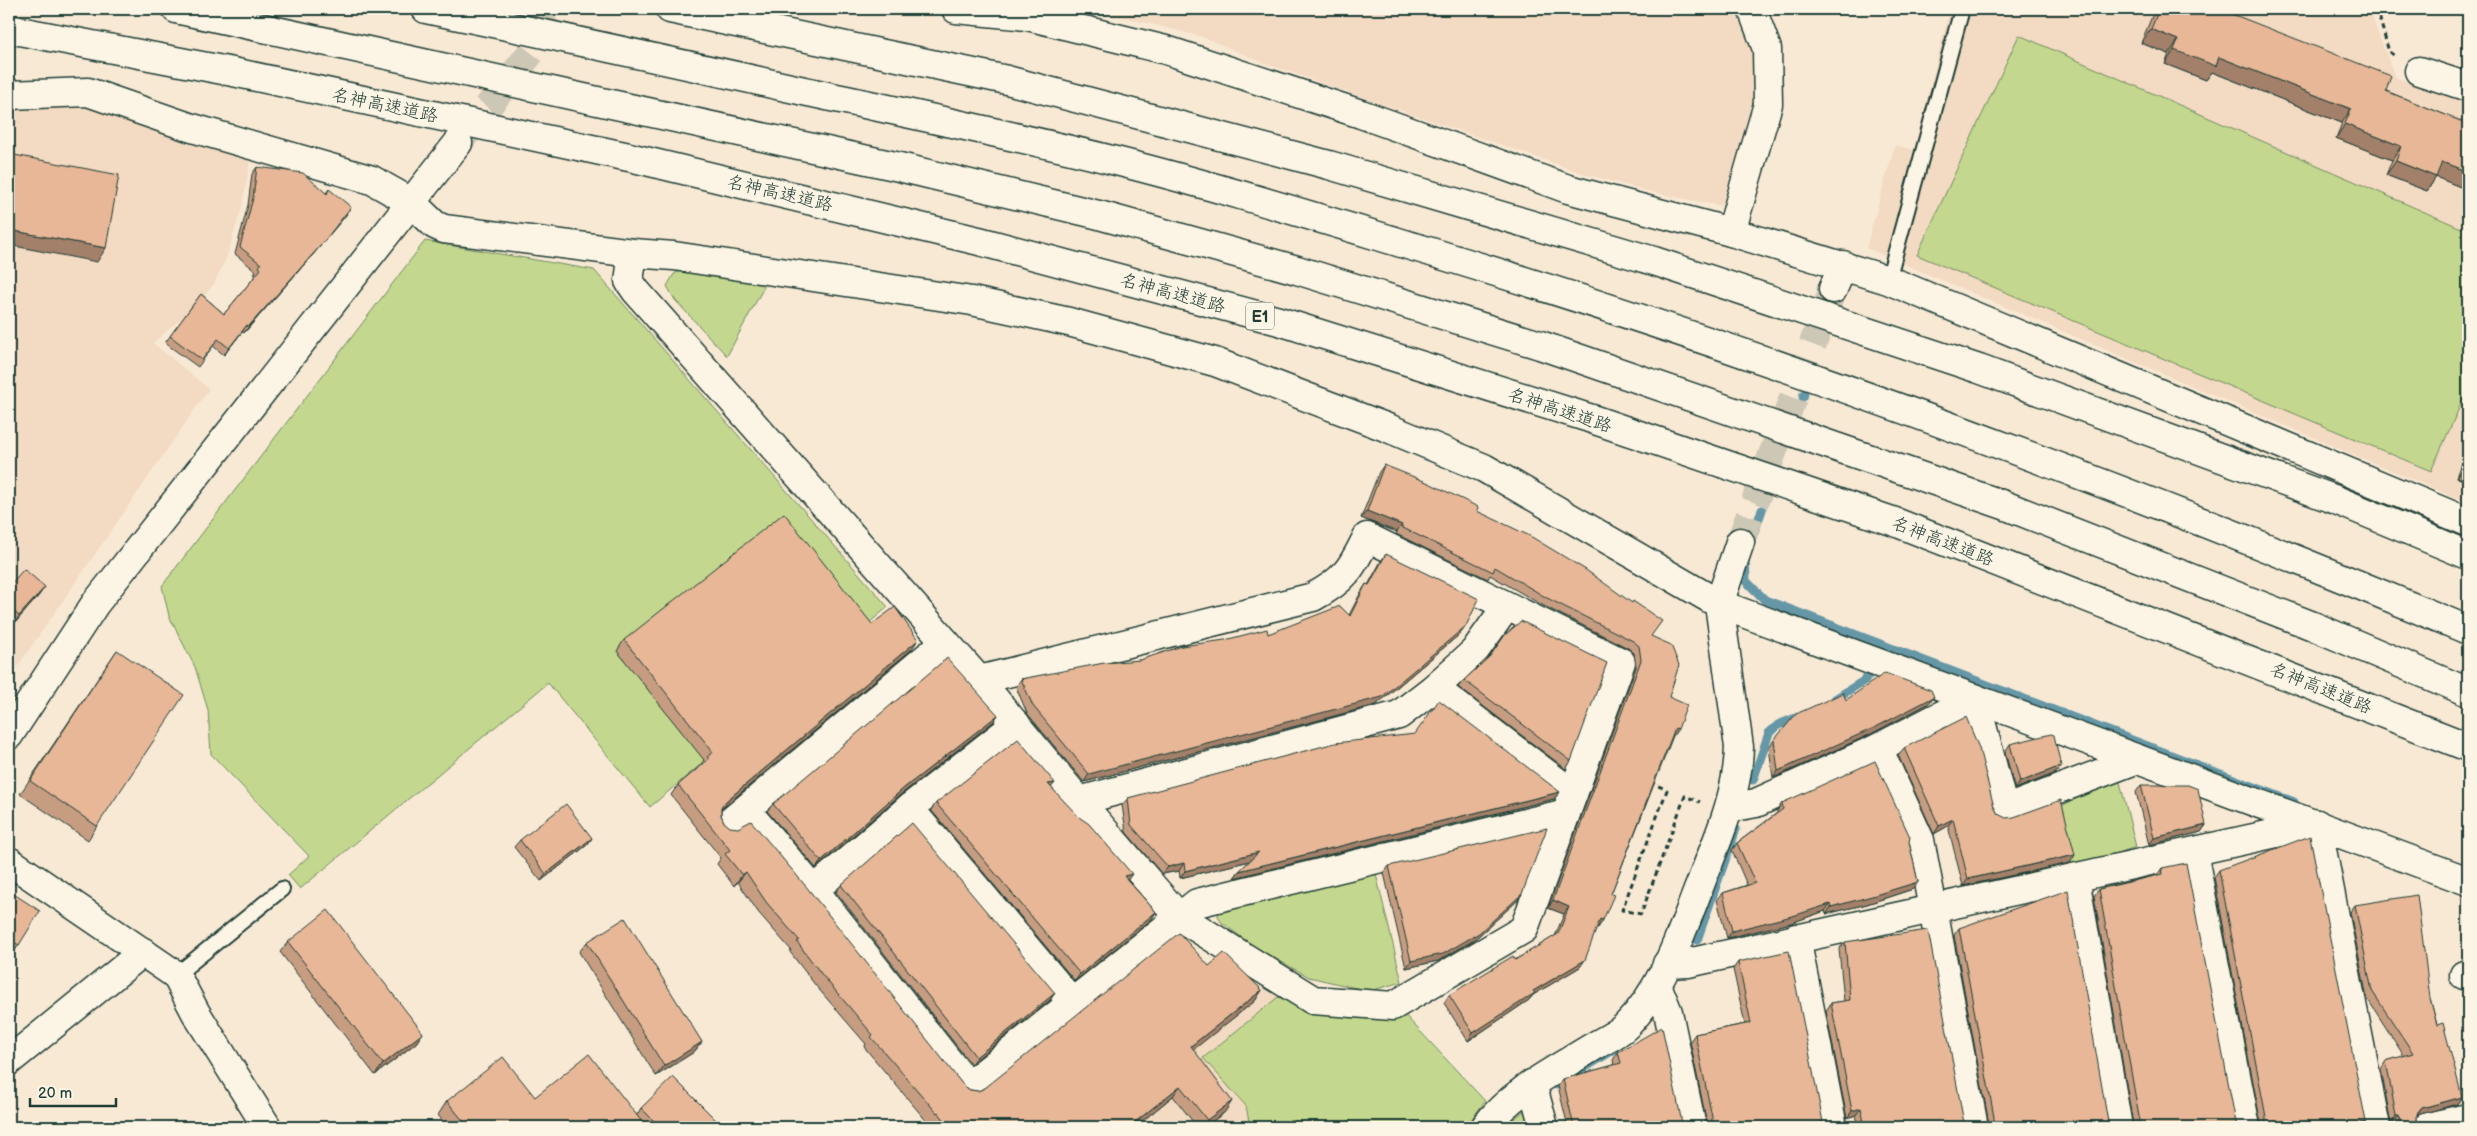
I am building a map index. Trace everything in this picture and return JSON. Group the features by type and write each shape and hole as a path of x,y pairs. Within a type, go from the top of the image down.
{"main road":[{"path":"176,9 895,166 1098,215 1297,270 1540,345 2004,505 2313,626 2468,692"},
{"path":"426,9 894,110 1110,160 1320,218 1555,289 1770,360 2022,453 2329,572 2468,630"},
{"path":"670,9 1007,80 1329,165 1654,261 1979,369 2336,500 2468,555"},
{"path":"956,9 1027,16 1166,50 1361,114 1568,189 1731,232 1838,277 1888,280 2468,522"},
{"path":"1731,232 1768,104 1767,49 1752,9"},
{"name":"名神高速道路","path":"9,30 233,72 629,157 979,241 1279,321 1589,418 1895,522 2468,747"},
{"path":"2418,71 2468,87"},
{"path":"9,95 88,92 190,127 372,180 411,202 435,225 444,229 632,254 674,256 972,301 1069,322 1215,362 1388,428 1484,468 1719,604 2468,881"},
{"path":"9,735 95,604 458,143"},
{"path":"632,254 629,281 636,291 979,680 1079,801 1178,916 1314,1000 1393,1006 1524,930 1621,662 1506,607 1367,536 1354,564 1335,585 1313,597 979,680"},
{"path":"1485,1127 1494,1115 1532,1084 1626,1027 1662,974 1729,808 1738,771 1739,747 1719,604 1740,542"},
{"path":"1079,801 1399,716 1474,652 1506,607"},
{"path":"945,642 738,816 814,890 968,1086 1178,916 1197,903 1569,804"},
{"path":"1434,688 1569,804"},
{"path":"1729,808 1756,803 1878,748 1974,698"},
{"path":"1974,698 2004,810 2138,758"},
{"path":"814,890 909,808 1016,724"},
{"path":"1878,748 1920,840 1974,1127"},
{"path":"909,808 1072,1002"},
{"path":"1662,974 1688,963 1796,938 2316,824"},
{"path":"2316,824 2376,1127"},
{"path":"2193,852 2246,1127"},
{"path":"9,861 176,975 196,1013 267,1127"},
{"path":"2075,878 2118,1127"},
{"path":"1796,938 1833,1127"},
{"path":"9,1061 143,952"},
{"path":"1662,974 1692,1127"},
{"path":"1532,1084 1544,1127"},
{"path":"2427,1127 2468,1118"}],"lane":[{"path":"1888,280 1962,9"},
{"path":"176,975 282,889"}],"path":[{"path":"2377,9 2389,52 2418,71"},
{"path":"1640,778 1667,790 1622,910 1640,914 1685,796 1700,802 1696,810"}],"shaded area":[{"path":"1091,9 1734,9 1752,48 1754,96 1722,206 1659,194 1588,175 1264,63 1203,37"},
{"path":"1950,9 2369,9 2395,77 2468,104 2468,503 1866,248 1895,145 1914,150"},
{"path":"90,103 251,156 242,207 227,256 214,284 197,305 153,343 209,389 9,679 9,106"},
{"path":"1219,960 1278,997 1203,1058 1246,1106 1250,1127 1010,1127"}],"green space":[{"path":"2019,35 2468,231 2468,388 2431,471 1917,255"},
{"path":"425,241 594,270 888,607 650,807 548,683 300,889 288,875 309,856 211,754 208,710 195,667 169,616 162,586"},
{"path":"682,270 765,285 727,356 675,300 667,286 674,274"},
{"path":"2119,778 2136,847 2072,868 2057,808"},
{"path":"1375,870 1402,982 1369,991 1309,977 1256,948 1221,922 1218,916 1219,908"},
{"path":"1278,997 1309,1008 1403,1013 1485,1101 1466,1127 1250,1127 1246,1106 1203,1058"},
{"path":"1527,1109 1537,1127 1503,1127"}],"building":[{"path":"2159,9 2231,9 2232,14 2391,76 2386,91 2468,124 2468,172 2442,162 2436,177 2396,161 2401,146 2345,124 2351,109 2219,57 2216,66 2174,50 2178,40 2151,29"},
{"path":"9,154 119,175 106,248 9,230"},
{"path":"257,167 303,173 327,194 329,189 351,207 322,244 249,326 247,325 229,348 218,339 202,360 170,336 201,294 224,314 261,269 259,267 261,264 240,247 253,198"},
{"path":"2468,452 2468,469 2463,467"},
{"path":"1384,465 1429,483 1478,507 1477,511 1530,536 1586,570 1632,603 1633,601 1662,621 1651,636 1671,645 1679,665 1669,697 1687,705 1678,729 1675,728 1611,894 1614,895 1603,920 1600,919 1585,960 1533,991 1535,993 1473,1033 1449,995 1513,956 1515,960 1558,934 1569,907 1553,900 1641,660 1639,646 1633,641 1547,598 1495,567 1493,572 1401,527 1402,525 1367,511"},
{"path":"784,513 872,624 895,607 918,640 726,801 721,808 724,822 730,827 738,828 751,821 809,890 963,1085 970,1090 978,1091 985,1088 1179,933 1209,966 1224,953 1262,990 1191,1046 1232,1101 1207,1120 1180,1086 1129,1127 950,1127 871,1037 873,1035 823,976 797,942 799,940 766,902 746,872 742,875 725,854 730,850 678,785 709,759 707,757 713,752 624,640"},
{"path":"1386,554 1479,599 1466,626 1382,697 1089,774 1033,706 1021,679 1104,663 1140,660 1182,646 1225,640 1267,629 1268,634 1340,606 1350,616 1366,584 1369,585"},
{"path":"24,569 45,587 19,616 9,607 9,586"},
{"path":"1521,621 1607,663 1571,761 1464,680 1490,656 1505,635"},
{"path":"117,650 184,695 97,826 30,781"},
{"path":"947,658 998,715 904,788 821,861 773,804"},
{"path":"1885,673 1931,690 1934,697 1876,727 1778,771 1774,740 1796,714 1843,693 1846,700"},
{"path":"1439,700 1560,792 1239,871 1259,852 1185,871 1184,863 1168,867 1131,825 1128,798 1335,743 1415,734"},
{"path":"1966,717 1979,748 1994,807 1998,814 2006,818 2014,817 2061,800 2075,855 1968,879 1953,819 1939,826 1904,748"},
{"path":"2051,734 2054,735 2061,766 2020,782 2010,744"},
{"path":"1018,739 1055,783 1048,784 1079,817 1089,824 1132,874 1124,876 1156,912 1080,974 936,803"},
{"path":"1875,761 1910,837 1909,842 1918,882 1831,907 1830,904 1796,915 1732,931 1723,893 1755,883 1737,843 1783,809 1782,803"},
{"path":"2141,785 2188,785 2198,789 2206,825 2154,838"},
{"path":"566,804 592,838 546,874 520,840"},
{"path":"912,823 1055,993 976,1057 841,885"},
{"path":"1547,828 1522,894 1479,933 1443,954 1411,961 1389,866"},
{"path":"2310,836 2366,1122 2337,1127 2264,1127 2266,1125 2266,1117 2219,870"},
{"path":"2186,863 2238,1127 2136,1127 2139,1117 2099,889 2163,874 2162,868"},
{"path":"2068,890 2110,1127 1992,1127 1994,1125 1994,1117 1959,928"},
{"path":"9,891 40,911 19,945 9,939"},
{"path":"2417,895 2430,998 2437,1025 2443,1023 2462,1097 2422,1108 2417,1114 2419,1127 2401,1127 2399,1116 2396,1116 2386,1061 2413,1053 2372,991 2355,905"},
{"path":"328,910 423,1033 383,1064 288,942"},
{"path":"625,918 702,1042 664,1066 587,942"},
{"path":"1928,930 1966,1127 1865,1127 1861,1108 1852,1111 1831,1003 1850,1000 1845,942"},
{"path":"1789,951 1823,1122 1819,1123 1820,1127 1710,1127 1712,1125 1712,1117 1695,1034 1751,1023 1738,962"},
{"path":"1662,1027 1684,1127 1574,1127 1563,1079 1621,1063 1618,1052"},
{"path":"589,1054 642,1122 636,1127 468,1127 447,1101 503,1057 535,1097"},
{"path":"673,1077 723,1127 660,1127 641,1108"}],"waterway":[{"path":"1762,510 1745,557 1746,581 1765,600 2294,802"},
{"path":"1835,699 1865,680 1873,669"},
{"path":"1753,780 1769,733 1778,725 1801,716"},
{"path":"1697,940 1736,829"},
{"path":"1557,1085 1615,1049"}],"tunnel":[{"path":"461,140 566,9"},
{"path":"1740,542 1833,289"}]}
